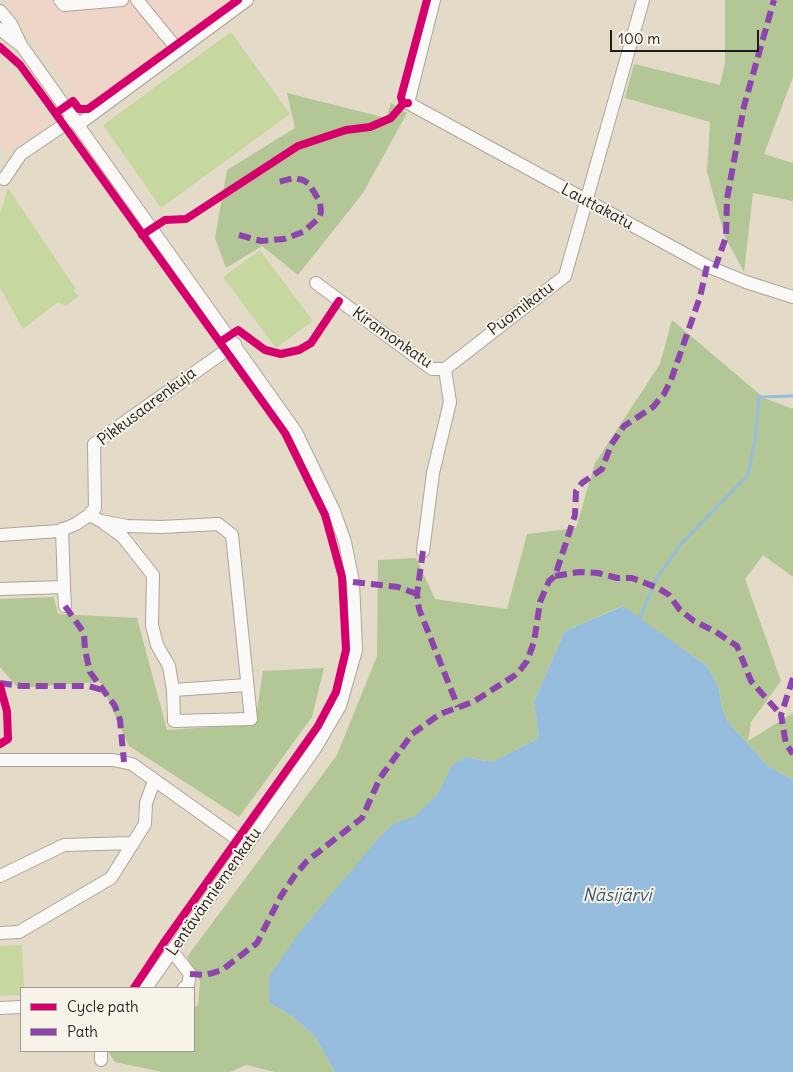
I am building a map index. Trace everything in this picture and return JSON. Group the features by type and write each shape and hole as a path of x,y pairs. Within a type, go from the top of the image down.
{"street":[{"path":"60,0 64,5 122,0"},
{"path":"137,0 178,50"},
{"path":"4,179 21,154 76,121 247,0"},
{"name":"Lauttakatu","path":"434,0 408,103 707,266 746,282 793,297"},
{"name":"Puomikatu","path":"445,369 565,276 643,0"},
{"name":"Lentävänniemenkatu","path":"0,11 10,24 21,45 296,432 334,511 345,542 353,582 356,650 340,706 316,747 147,987"},
{"name":"Lentävänniemenkatu","path":"0,29 21,45"},
{"name":"Kiramonkatu","path":"316,283 432,369 445,369"},
{"name":"Pikkusaarenkuja","path":"89,515 95,508 94,444 235,344"},
{"path":"423,551 433,473 450,402 445,369"},
{"path":"0,535 62,530 76,524 89,515 122,536 153,575 152,625 158,645 169,666 174,721 251,719 232,535 218,524 161,527 127,526 101,522"},
{"path":"62,530 65,606"},
{"path":"0,589 64,587"},
{"path":"172,690 247,685"},
{"path":"0,760 113,760 132,764 247,846"},
{"path":"0,933 19,932 112,878 145,824 146,803 154,781"},
{"path":"0,876 64,845 133,843"},
{"path":"172,951 190,974 188,984 185,987"},
{"path":"0,1008 20,1007"}],"shaded area":[{"path":"6,0 231,0 83,106 52,61 31,37"},
{"path":"0,61 52,122 10,149 0,149"}],"green space":[{"path":"725,0 793,0 793,77 764,154 793,163 793,201 753,193 744,272 725,237 707,172 710,122 625,98 634,64 720,85 725,63"},
{"path":"231,32 290,114 161,208 103,125"},
{"path":"287,93 386,118 391,103 407,113 363,193 298,275 262,246 226,268 215,238 227,170 295,128"},
{"path":"8,188 76,289 73,291 79,296 66,306 58,302 23,329 0,288 0,214"},
{"path":"260,250 313,321 276,348 223,277"},
{"path":"672,320 764,398 793,409 793,577 763,555 745,579 781,681 751,722 748,741 793,713 793,780 768,766 728,722 722,708 719,688 707,666 622,606 565,631 534,701 539,738 492,762 465,757 452,765 437,795 415,817 392,824 301,930 286,954 269,1003 292,1016 315,1037 335,1072 275,1072 246,1065 230,1072 162,1072 115,1062 109,1052 195,1052 195,1006 198,1005 200,981 187,957 337,755 377,656 378,560 416,558 435,599 507,609 527,534 576,528 595,463 660,364"},
{"path":"54,597 58,614 137,618 167,730 255,724 263,671 324,668 312,717 239,817 129,746 100,682 18,688 0,667 0,599"},
{"path":"22,945 24,987 20,987 20,995 0,996 0,946"}],"water":[{"name":"Näsijärvi","path":"623,606 707,666 719,688 722,708 728,722 768,766 793,780 793,1072 335,1072 315,1037 292,1016 269,1003 269,977 301,930 378,839 392,824 415,816 437,795 452,765 465,757 492,762 539,738 534,701 565,631"}],"waterway":[{"path":"640,618 655,581 680,545 748,475 755,440 759,397 793,396"}],"marked path":[{"path":"715,268 726,237 727,199 744,106 774,0"},
{"path":"239,235 261,241 284,239 303,232 319,218 321,212 320,202 309,184 294,178 274,183"},
{"path":"190,974 206,975 222,970 257,943 281,896 295,875 307,861 362,818 380,778 412,734 440,714 473,702 514,676 527,661 534,642 540,602 549,581 555,576 575,515 576,491 582,483 602,469 611,445 624,426 653,407 664,394 671,380 700,297 707,266"},
{"path":"423,551 417,594 419,609 458,707"},
{"path":"555,576 579,572 598,573 617,578 632,578 658,588 669,595 680,610 694,621 716,632 737,646 751,681 781,715"},
{"path":"353,582 398,587 417,594"},
{"path":"65,606 84,633 85,650 90,672 115,706 120,720 124,762"},
{"path":"793,678 781,715 786,744 793,754"},
{"path":"0,683 21,686 88,686 106,691"}],"cycle path":[{"path":"56,113 73,101 79,109 88,109 238,0"},
{"path":"403,104 401,97 427,0"},
{"path":"0,47 20,65 285,433 325,515 342,577 346,650 336,692 318,726 165,941 135,987"},
{"path":"142,235 165,220 186,219 298,146 346,130 370,127 391,118 403,104 408,103"},
{"path":"220,342 238,330 265,350 281,354 299,350 311,343 339,301"},
{"path":"0,686 7,711 8,739 0,744"}]}
